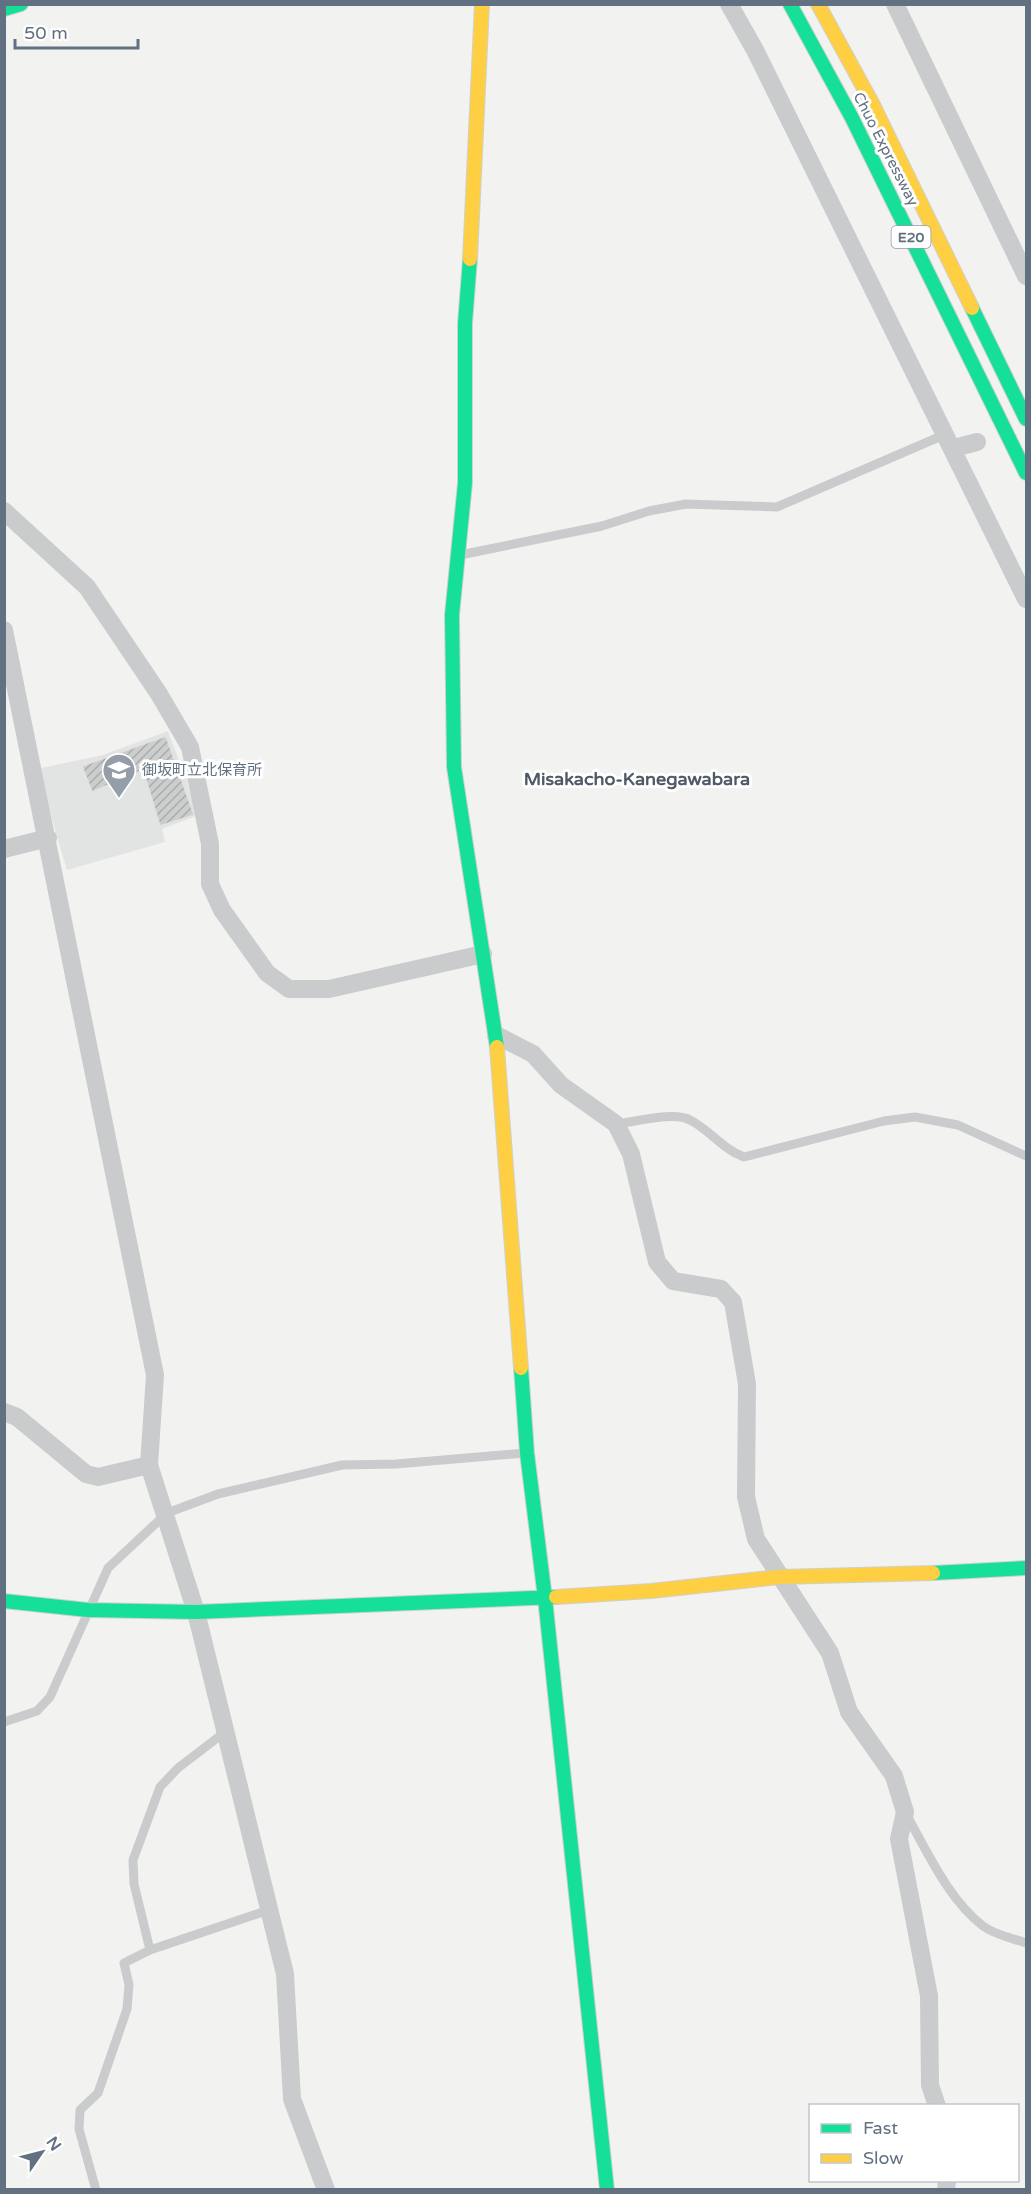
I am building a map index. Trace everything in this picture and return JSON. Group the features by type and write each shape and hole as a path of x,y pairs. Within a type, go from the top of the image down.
{"main road":[{"path":"4,9 21,4"},
{"path":"482,4 475,196 465,323 465,483 452,615 454,767 496,1035 527,1452 545,1598 608,2190"},
{"name":"Chuo Expressway","path":"790,4 852,118 1026,473"},
{"name":"Chuo Expressway","path":"818,4 898,155 1026,419"},
{"path":"4,1601 88,1610 196,1612 545,1598 651,1591 779,1577 997,1571 1026,1568"}],"street":[{"path":"729,4 761,61 1026,599"},
{"path":"895,4 1026,276"},
{"path":"950,441 977,442"},
{"path":"4,511 87,587 147,675 190,747 210,844 210,884 222,910 267,973 290,989 329,988 483,954"},
{"path":"4,630 26,744 48,837 155,1375 149,1465 196,1612 226,1732 285,1974 292,2099 326,2190"},
{"path":"4,849 48,837"},
{"path":"496,1035 532,1054 561,1085 616,1124 631,1154 657,1262 673,1281 722,1289 733,1302 747,1384 746,1497 756,1539 830,1653 849,1712 894,1776 905,1812 899,1839 929,1996 930,2085 936,2104"},
{"path":"4,1412 17,1417 86,1474 98,1477 149,1465"}],"lane":[{"path":"458,555 602,526 649,511 686,504 777,507 950,441"},
{"path":"616,1124 678,1116 690,1120 729,1151 744,1156 884,1121 915,1117 958,1125 1026,1156"},
{"path":"4,1722 37,1711 50,1697 108,1568 166,1513 218,1494 342,1465 396,1464 527,1452"},
{"path":"150,1950 134,1884 133,1860 160,1787 178,1768 226,1732"},
{"path":"905,1812 940,1873 966,1910 984,1926 1026,1942"},
{"path":"96,2190 79,2129 80,2110 98,2093 127,2009 129,1984 124,1963 150,1950 269,1910"}],"shaded area":[{"name":"御坂町立北保育所","path":"168,731 187,781 196,816 162,829 165,842 67,870 37,769 103,755"}],"building":[{"path":"166,736 194,815 160,826 143,770 92,792 82,766"}],"traffic: fast":[{"path":"4,9 21,4"},
{"path":"790,4 852,118 1026,473"},
{"path":"470,259 465,323 465,483 452,615 454,767 497,1047"},
{"path":"972,308 1026,419"},
{"path":"521,1368 527,1453 545,1598 607,2190"},
{"path":"933,1573 1026,1568"},
{"path":"4,1601 88,1610 196,1612 556,1597"}],"traffic: slow":[{"path":"470,259 482,4"},
{"path":"818,4 872,103 972,308"},
{"path":"497,1047 521,1368"},
{"path":"556,1597 651,1591 779,1577 933,1573"}],"place":[{"name":"御坂町立北保育所","path":"119,799"}],"district":[{"name":"Misakacho-Kanegawabara","path":"637,779"}]}
